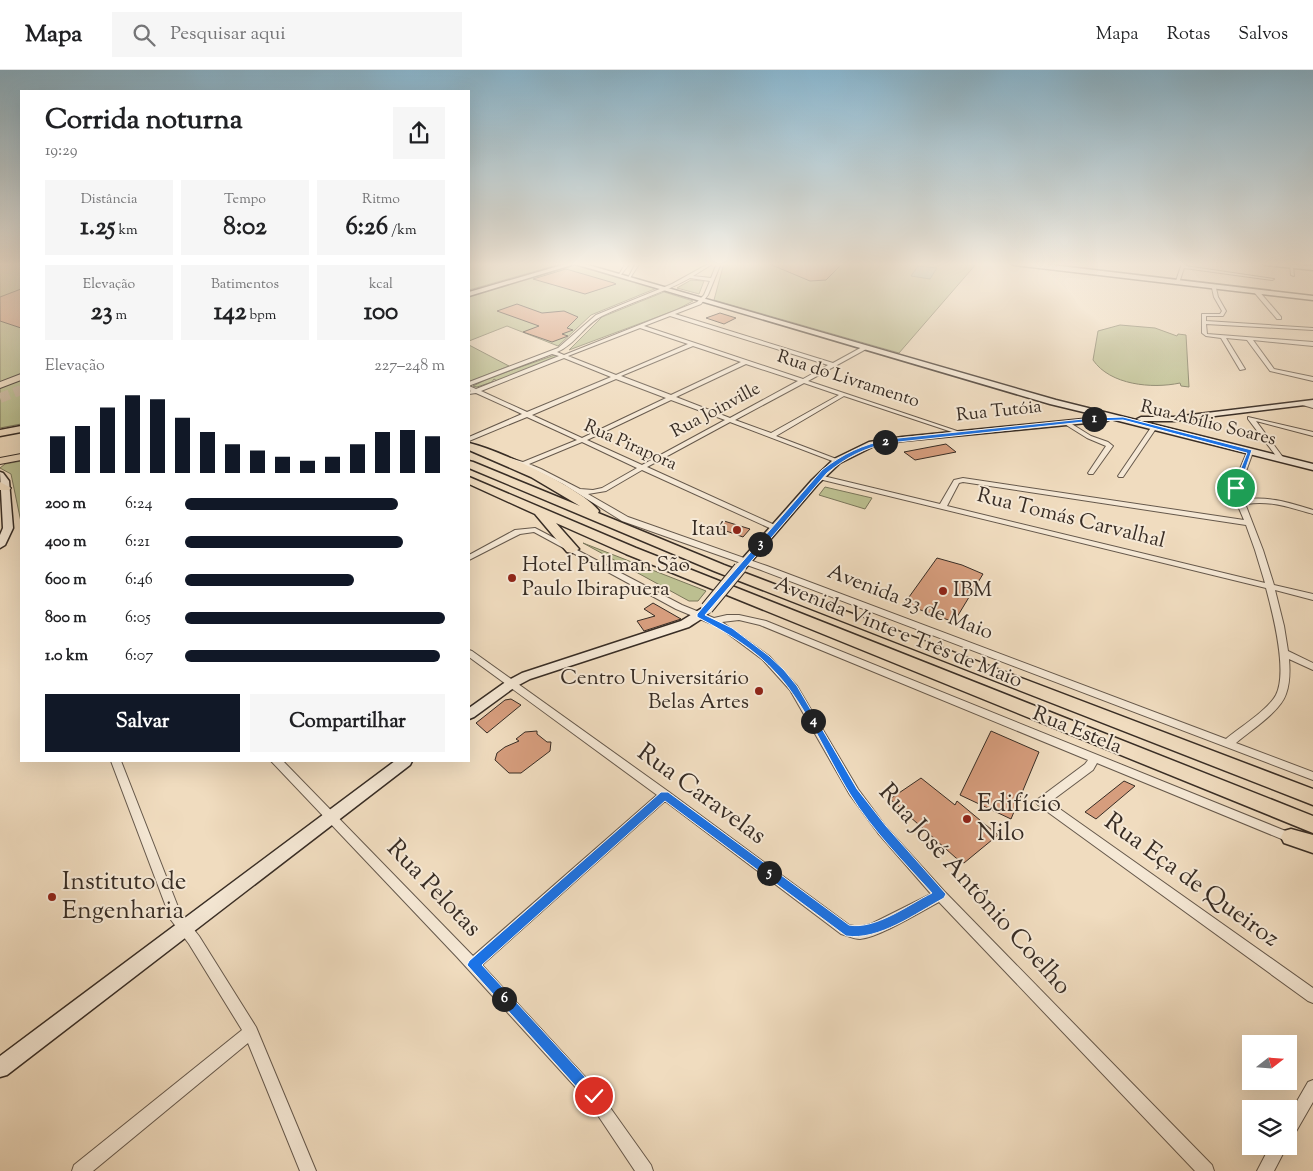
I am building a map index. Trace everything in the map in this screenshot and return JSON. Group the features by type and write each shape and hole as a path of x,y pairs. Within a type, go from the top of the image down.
{"highway":[{"path":"0,433 20,429"},
{"path":"0,441 20,437"},
{"path":"470,446 499,458 572,494 590,507 599,518"},
{"path":"470,454 505,472 512,482"},
{"name":"Avenida Vinte e Três de Maio","path":"470,464 719,568 1313,797"},
{"name":"Avenida Vinte e Três de Maio","path":"470,480 631,551 1313,824"},
{"path":"539,511 572,549"},
{"path":"1291,838 1313,846"}],"main road":[{"path":"0,385 20,377"},
{"path":"0,461 20,457"}],"street":[{"path":"470,384 552,352 573,339 601,314"},
{"name":"Rua Abílio Soares","path":"754,314 1053,402 1313,467"},
{"path":"1204,314 1204,333 1223,337 1313,344"},
{"path":"1276,314 1279,318"},
{"path":"471,391 672,315 834,365"},
{"path":"1205,322 1313,329"},
{"name":"Rua do Livramento","path":"641,327 960,433"},
{"path":"1223,337 1242,369"},
{"path":"1248,339 1272,370 1313,379"},
{"path":"1305,343 1313,352"},
{"path":"470,439 693,344"},
{"name":"Rua Joinville","path":"577,490 588,492 601,491 866,347"},
{"path":"552,352 837,461"},
{"path":"524,464 580,440 746,362"},
{"name":"Rua Pirapora","path":"471,391 774,528"},
{"path":"771,436 844,394"},
{"name":"Rua Tutóia","path":"704,612 819,477 837,461 872,444 902,439 1066,422 1123,418 1174,418 1313,402"},
{"path":"1301,403 1313,406"},
{"path":"1244,410 1282,460"},
{"path":"1250,418 1313,434"},
{"path":"1066,422 1082,433 1110,446 1091,473"},
{"path":"1121,476 1154,427"},
{"path":"1236,488 1250,452"},
{"name":"Avenida 23 de Maio","path":"499,458 524,464 577,490 625,519 1313,776"},
{"path":"0,475 5,482 3,487 8,528 0,545"},
{"name":"Rua Tomás Carvalhal","path":"819,477 1313,597"},
{"path":"943,506 956,481 963,480 1248,523"},
{"path":"1227,744 1277,701 1285,682 1284,654 1270,586 1261,554 1242,506 1245,502 1252,500 1286,504 1313,512"},
{"path":"470,557 518,532 531,529 572,549"},
{"name":"Rua José Antônio Coelho","path":"572,549 680,607 704,612 766,658 781,672 794,688 854,792 882,830 940,894 1206,1171"},
{"path":"470,713 511,684 540,671 685,624 704,612"},
{"name":"Rua Estela","path":"714,621 729,616 740,616 763,623 1291,838"},
{"name":"Rua Caravelas","path":"470,654 665,795 846,930 859,932 873,930 940,894"},
{"path":"1284,654 1313,667"},
{"path":"1042,802 1089,767 1094,759"},
{"path":"116,762 176,916 250,1032 308,1171"},
{"name":"Rua Pelotas","path":"277,762 473,965 594,1096 645,1171"},
{"path":"0,1068 78,1011 184,928 404,762"},
{"path":"473,965 665,795"},
{"name":"Rua Eça de Queiroz","path":"1042,802 1313,996"},
{"path":"80,1171 250,1032"},
{"path":"1297,1116 1313,1087"},
{"path":"1265,1171 1274,1155"}],"green space":[{"path":"0,314 20,314 20,375 0,383"},
{"path":"470,314 593,314 558,346 507,326 470,341"},
{"path":"608,314 664,314 569,350 602,317"},
{"path":"764,314 932,314 899,353"},
{"path":"1120,325 1155,328 1177,336 1178,334 1186,335 1189,387 1181,386 1180,383 1145,385 1132,383 1110,375 1100,368 1093,360 1098,331"},
{"path":"470,346 509,366 470,382"},
{"path":"555,355 558,357 497,381 494,379 492,382 477,387 473,386 489,378"},
{"path":"20,378 20,424 0,428 0,386"},
{"path":"20,461 20,517 11,474 0,468 5,464"},
{"path":"825,487 872,498 865,509 819,495"},
{"path":"583,543 706,591 698,601 689,601"}],"building":[{"path":"0,314 20,314 20,328 0,321"},
{"path":"506,314 572,314 578,317 567,328 573,330 562,334 568,336 552,342 523,332 539,326"},
{"path":"716,314 724,314 736,318 724,324 706,318"},
{"path":"946,444 956,452 915,460 904,452"},
{"name":"Itaú","path":"724,521 750,529 743,537 718,528"},
{"name":"IBM","path":"937,558 962,565 983,574 954,622 904,604"},
{"path":"653,603 681,619 644,631 637,621 655,616 644,609"},
{"path":"511,699 521,705 487,733 476,723 505,700"},
{"path":"537,731 537,734 547,742 551,742 550,751 521,773 509,773 495,760 497,753 519,741 516,739 525,732"},
{"path":"991,731 1039,752 1011,819 960,795"},
{"name":"Edifício Nilo","path":"921,778 955,805 957,801 998,835 964,863 956,858 890,799"},
{"path":"1124,781 1135,786 1096,819 1085,812"}],"tunnel":[{"path":"0,398 20,390"}],"place":[{"name":"Itaú","path":"737,530"},
{"name":"Hotel Pullman São Paulo Ibirapuera","path":"512,578"},
{"name":"IBM","path":"943,591"},
{"name":"Centro Universitário Belas Artes","path":"759,691"},
{"name":"Edifício Nilo","path":"967,819"},
{"name":"Instituto de Engenharia","path":"52,897"}],"route":[{"path":"594,1096 473,965 665,795 846,930 865,932 873,930 940,894 882,830 854,792 794,688 781,672 766,658 722,625 700,615 824,471 843,456 872,444 902,439 1093,419 1123,418 1250,452 1236,488"}]}
